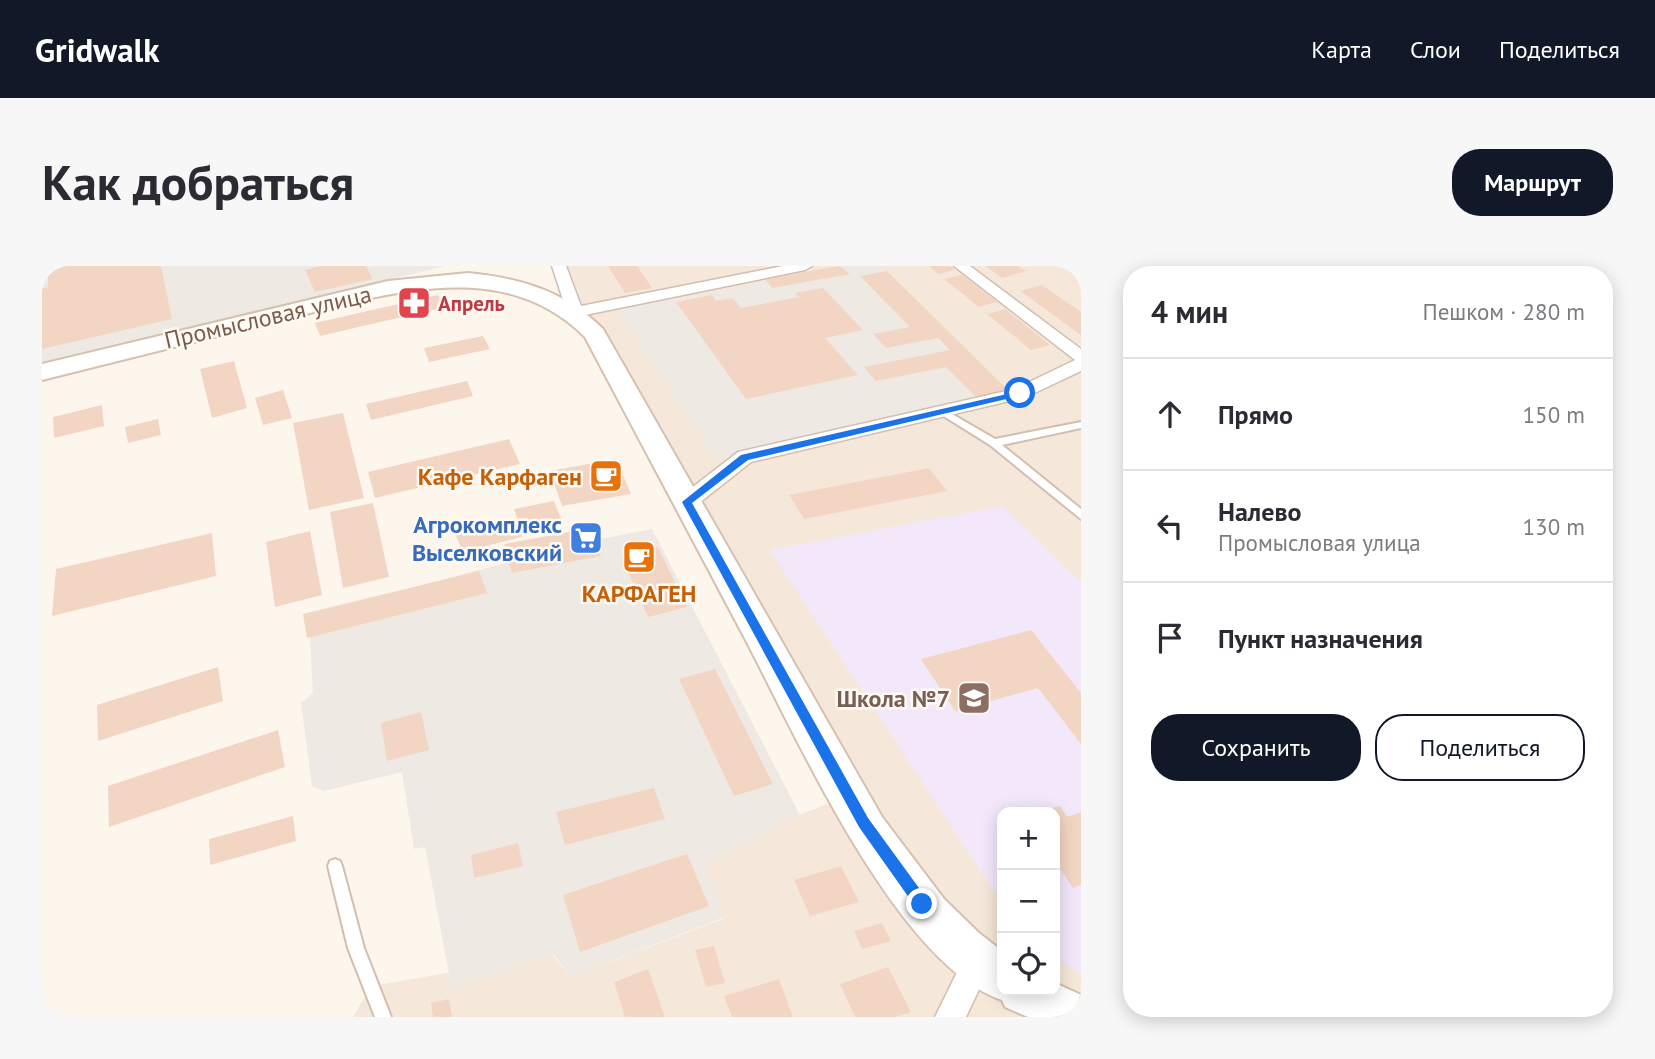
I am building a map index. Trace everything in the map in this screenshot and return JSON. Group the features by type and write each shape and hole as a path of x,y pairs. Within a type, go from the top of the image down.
{"main road":[{"name":"Промысловая улица","path":"42,372 363,294 439,280 493,282 540,294 575,312 595,334 863,822 922,904 977,962 997,976"},
{"name":"Промысловая улица","path":"1029,996 1079,1017"}],"street":[{"path":"559,266 575,312 804,266"},
{"path":"961,266 1081,357"},
{"path":"687,502 745,457 946,413 1020,393 1081,364"},
{"path":"950,1017 977,962"}],"lane":[{"path":"946,413 994,443 1081,515"},
{"path":"994,443 1081,425"},
{"path":"335,866 356,948 383,1017"}],"shaded area":[{"path":"42,266 445,266 42,366"},
{"path":"559,266 1081,266 1081,1017 353,1017 371,986 552,955 571,977 725,918 703,864 800,815 848,795"},
{"path":"845,266 876,266 1001,395 717,460 617,311"},
{"name":"Школа №7","path":"1003,506 1081,583 1081,973 1060,961 1060,807 997,807 997,896 770,550"},
{"path":"652,529 800,815 703,864 725,917 571,977 554,955 452,989 425,847 414,849 402,772 324,791 312,786 301,703 313,693 309,622 443,587 441,580 513,561 511,550 597,534 600,539"}],"building":[{"path":"42,266 161,266 172,319 42,349 42,289 48,287 48,275 42,276"},
{"path":"321,266 366,266 373,279 315,292 305,270"},
{"path":"608,266 637,266 652,288 625,293"},
{"path":"839,266 850,274 772,288 765,279"},
{"path":"929,266 950,266 955,270 938,274"},
{"path":"986,266 1018,266 1026,271 1002,278"},
{"path":"887,271 1009,391 976,397 946,367 876,381 864,367 950,350 938,338 886,348 873,334 910,327 860,276"},
{"path":"962,275 997,302 979,307 944,279"},
{"path":"1042,285 1081,312 1081,335 1020,291"},
{"path":"823,288 863,330 825,338 858,375 746,399 676,302 712,295 716,301 733,298 741,308 799,297 795,293"},
{"path":"438,295 445,307 320,336 315,323"},
{"path":"1005,309 1050,345 1031,350 987,314"},
{"path":"483,336 490,349 429,362 424,348"},
{"path":"234,361 247,408 212,418 200,369"},
{"path":"467,381 473,396 371,420 366,404"},
{"path":"283,390 292,418 263,425 255,398"},
{"path":"102,405 104,426 54,438 53,417"},
{"path":"343,413 364,498 309,510 293,423"},
{"path":"158,419 161,435 128,443 125,427"},
{"path":"509,439 520,464 375,498 368,472"},
{"path":"616,459 631,494 562,506 550,471"},
{"path":"929,468 947,491 804,519 789,495"},
{"path":"554,501 562,521 552,523 551,520 520,526 514,509"},
{"path":"373,503 389,577 343,588 330,512"},
{"path":"515,521 522,537 462,552 456,535"},
{"path":"591,528 601,556 512,573 504,544"},
{"path":"310,531 322,595 275,607 266,542"},
{"path":"212,533 216,576 52,616 56,569"},
{"path":"658,547 687,607 648,617 621,556"},
{"path":"479,571 487,593 307,638 303,614"},
{"path":"1031,630 1081,693 1081,744 1038,688 955,711 921,659"},
{"path":"218,667 223,701 98,741 97,705"},
{"path":"715,669 773,784 734,796 679,679"},
{"path":"421,712 429,750 387,761 381,723"},
{"path":"278,730 285,767 109,827 108,786"},
{"path":"654,788 665,819 565,845 556,812"},
{"path":"1060,806 1067,817 1081,812 1081,885 1073,888 1060,868 1060,807 1057,807"},
{"path":"293,816 296,841 210,865 209,839"},
{"path":"518,843 523,866 474,878 471,855"},
{"path":"687,854 709,906 580,952 563,895"},
{"path":"841,866 859,902 810,916 794,880"},
{"path":"882,923 891,941 862,949 854,931"},
{"path":"714,946 725,983 706,987 695,950"},
{"path":"888,967 911,1012 895,1017 855,1017 840,984"},
{"path":"648,969 665,1017 625,1017 614,982"},
{"path":"779,979 793,1017 732,1017 724,996"},
{"path":"449,999 452,1017 433,1017 431,1003"}],"place":[{"name":"Апрель","path":"414,303"},
{"name":"Кафе Карфаген","path":"606,476"},
{"name":"Агрокомплекс Выселковский","path":"586,538"},
{"name":"КАРФАГЕН","path":"639,557"},
{"name":"Школа №7","path":"974,698"}],"route":[{"path":"922,904 863,822 687,502 745,457 946,413 1020,393"}]}
